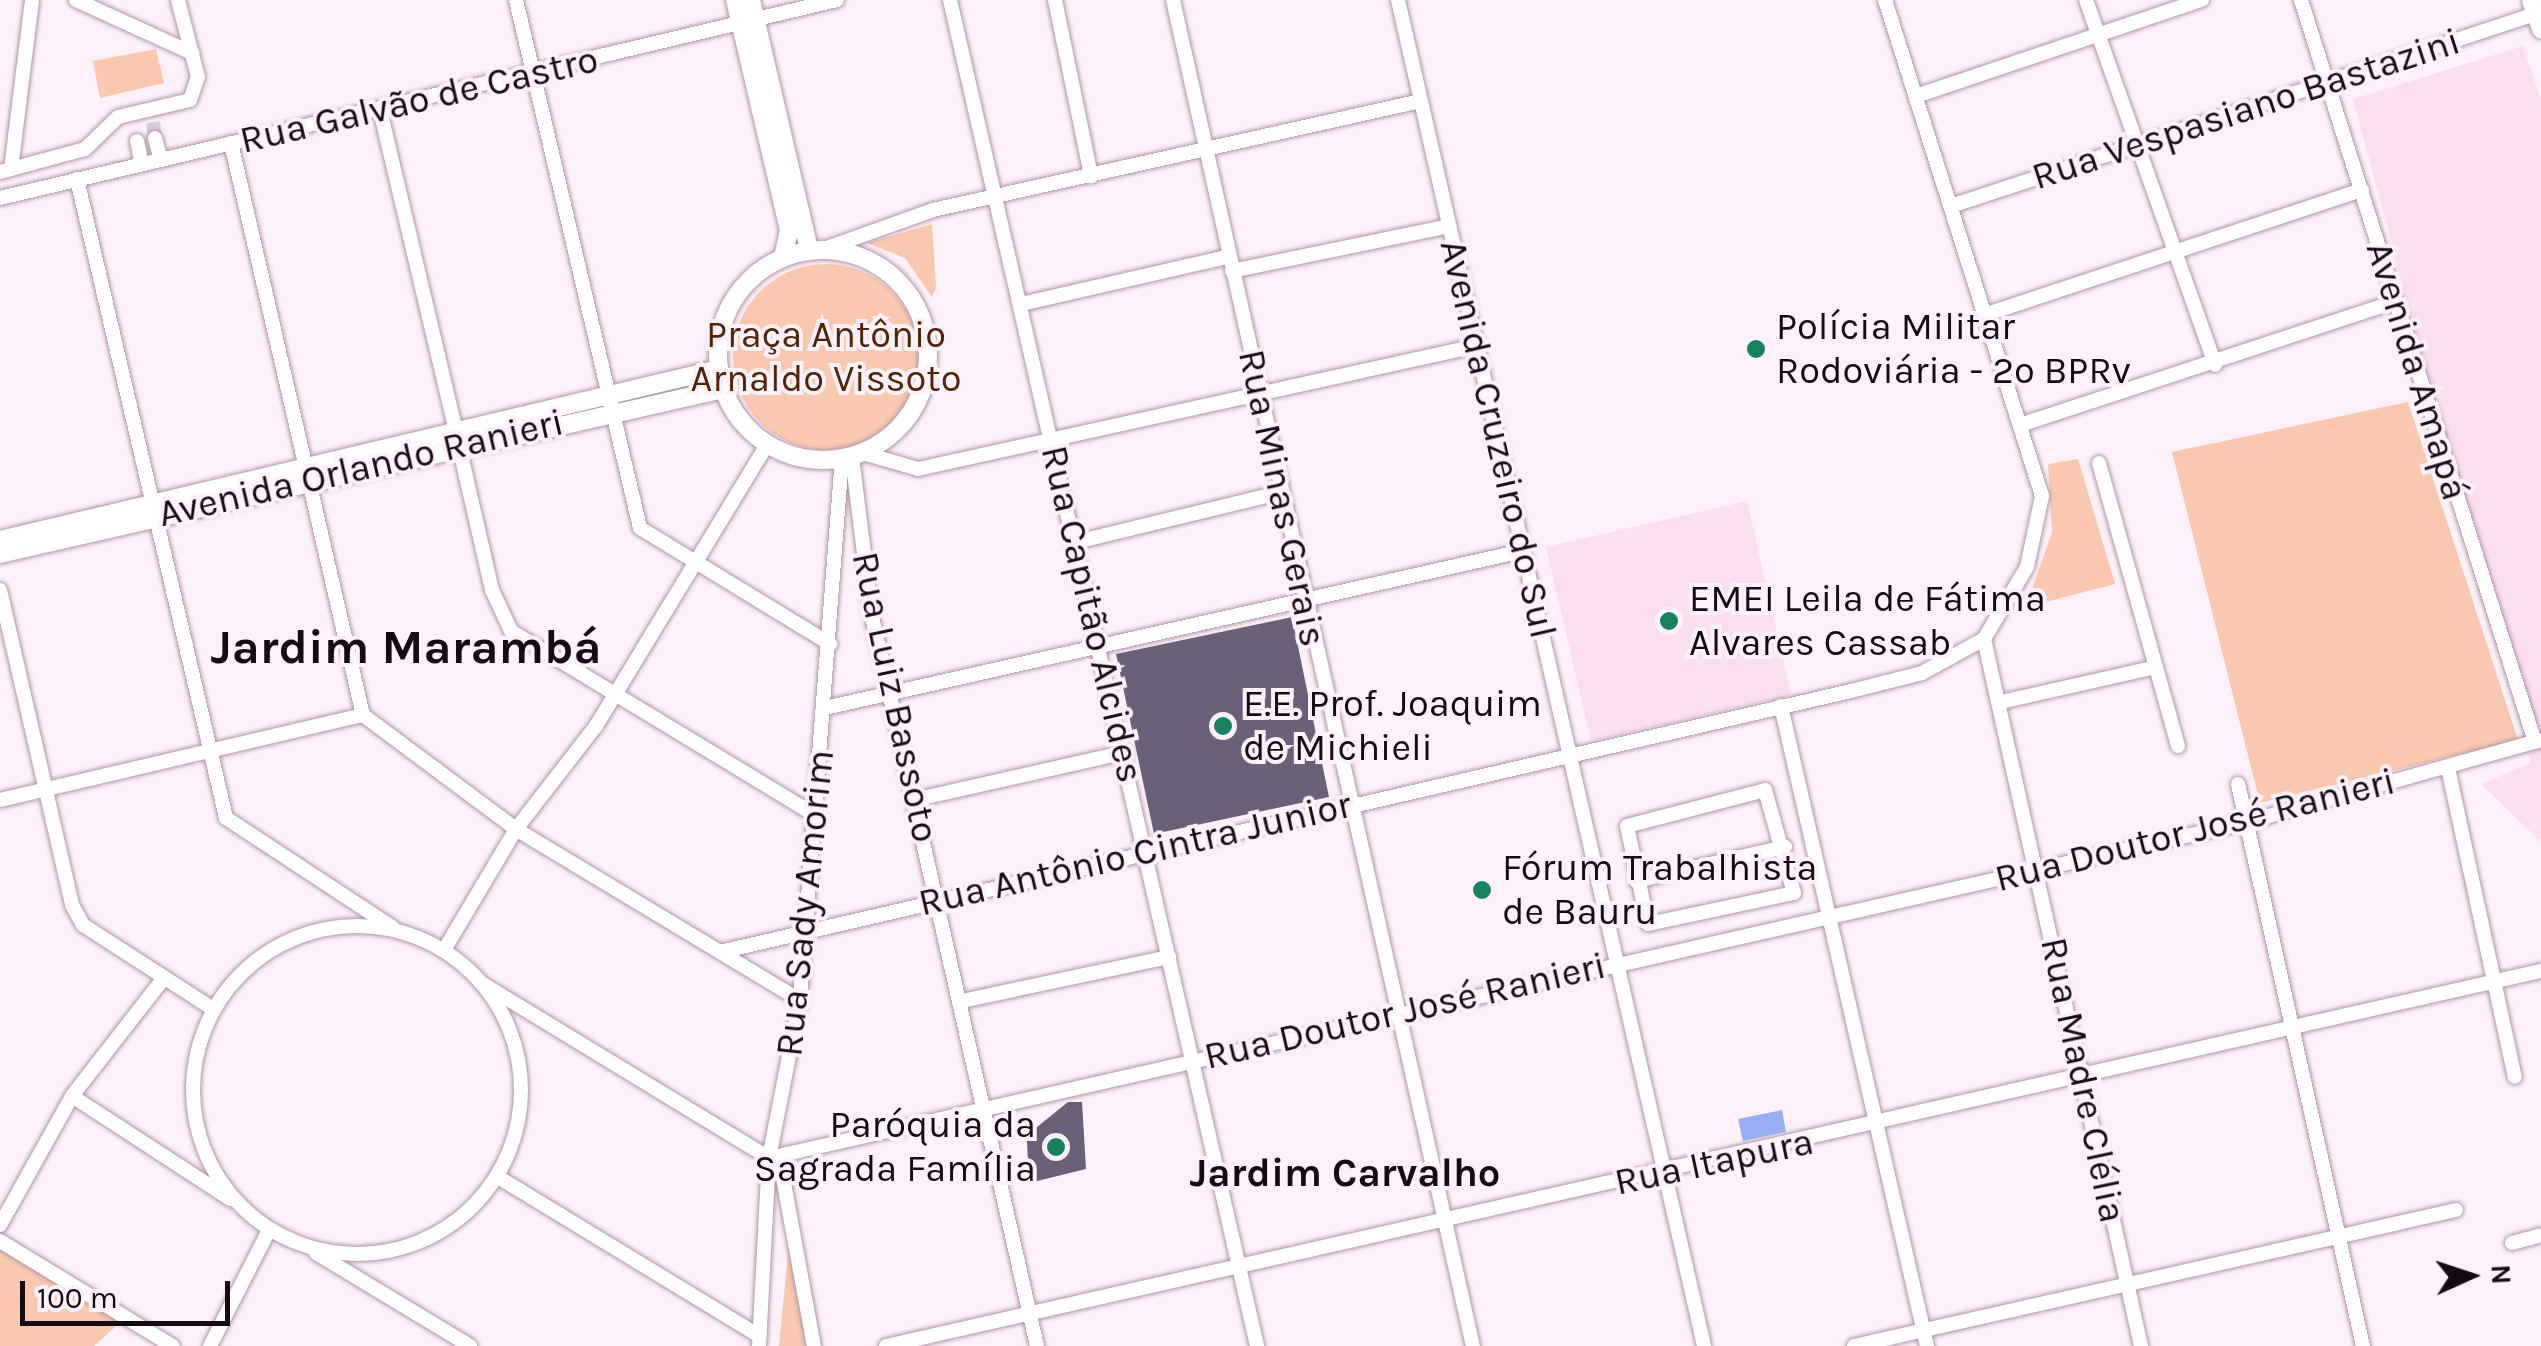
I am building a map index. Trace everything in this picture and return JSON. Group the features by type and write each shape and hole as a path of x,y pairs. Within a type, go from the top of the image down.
{"main road":[{"path":"735,0 748,24 816,249"},
{"path":"751,0 748,24 789,230 783,256"},
{"path":"816,249 890,274 926,334 915,404 852,456 794,457 767,445 723,390 719,370 728,308 783,256 816,249"},
{"name":"Avenida Orlando Ranieri","path":"0,540 306,475 607,403 719,370"},
{"name":"Avenida Orlando Ranieri","path":"607,403 723,390"},
{"name":"Avenida Orlando Ranieri","path":"0,554 154,509"}],"street":[{"path":"32,0 6,171 153,123 197,91 178,0"},
{"path":"76,0 192,54"},
{"path":"516,0 607,403 640,528 830,644"},
{"name":"Rua Galvão de Castro","path":"0,198 837,0"},
{"name":"Rua Capitão Alcides","path":"950,0 1126,752 1145,855 1256,1346"},
{"path":"1055,0 1091,176"},
{"name":"Rua Minas Gerais","path":"1173,0 1348,804 1401,1012 1473,1346"},
{"name":"Avenida Cruzeiro do Sul","path":"1398,0 1704,1346"},
{"path":"1885,0 2042,496 2027,567 1984,639"},
{"path":"2086,0 2171,253 2214,365"},
{"path":"1916,96 2202,0"},
{"name":"Avenida Amapá","path":"2301,0 2394,302 2538,741"},
{"name":"Rua Vespasiano Bastazini","path":"1952,206 2537,14"},
{"path":"816,249 856,231 994,196 1420,101"},
{"path":"380,110 500,614 616,694 817,816"},
{"path":"153,123 161,160"},
{"path":"135,127 142,164"},
{"path":"230,144 364,715 516,829 800,1000"},
{"path":"77,179 226,818 396,929 444,950 483,984 774,1157 814,1346"},
{"path":"1987,314 2362,190"},
{"path":"1021,304 1449,226"},
{"path":"2022,424 2214,365 2394,302"},
{"path":"852,456 918,469 1476,346"},
{"path":"444,950 516,829 616,694 767,445"},
{"name":"Rua Sady Amorim","path":"759,1341 774,1157 800,1000 801,930 817,816 830,644 852,456"},
{"name":"Rua Luiz Bassoto","path":"852,456 864,569 1037,1346"},
{"path":"2099,463 2178,746"},
{"path":"1076,542 1279,493"},
{"path":"825,708 1522,551"},
{"path":"0,590 83,925 213,1010"},
{"name":"Rua Antônio Cintra Junior","path":"724,951 801,930 1145,855 1348,804 1922,673 1984,639"},
{"name":"Rua Madre Clélia","path":"1984,639 2141,1346"},
{"path":"2001,702 2156,667"},
{"path":"1781,706 1834,916 1925,1339"},
{"path":"0,800 364,715"},
{"name":"Rua Doutor José Ranieri","path":"774,1157 985,1112 1190,1059 2244,823 2538,741"},
{"path":"918,799 1126,752"},
{"path":"2448,768 2514,1077"},
{"path":"2238,784 2363,1346"},
{"path":"1765,790 1779,817 1795,889 1787,898 1652,924 1636,881 1632,821 1765,790"},
{"path":"1779,817 1807,812"},
{"path":"1636,881 1785,847"},
{"path":"236,1203 212,1169 196,1117 198,1048 213,1010 246,968 291,938 343,925 396,929"},
{"path":"962,1001 1169,958"},
{"name":"Rua Itapura","path":"886,1346 1447,1224 2541,971"},
{"path":"0,1225 72,1096 164,978"},
{"path":"308,1248 362,1256 415,1246 462,1218 498,1177 517,1130 522,1078 510,1028 483,984"},
{"path":"72,1096 236,1203 269,1230 308,1248 470,1346"},
{"path":"498,1177 759,1341"},
{"path":"1854,1346 1925,1339 2127,1280 2456,1210"},
{"path":"210,1346 269,1230"},
{"path":"2512,1243 2541,1235"},
{"path":"0,1241 173,1346"}],"shaded area":[{"path":"2523,46 2541,100 2541,842 2481,784 2531,763 2353,99"},
{"name":"EMEI Leila de Fátima Alvares Cassab","path":"1747,501 1791,695 1591,741 1546,547"}],"green space":[{"path":"156,49 164,83 100,98 93,61"},
{"path":"932,224 936,288 932,297 905,258 867,243"},
{"name":"Praça Antônio Arnaldo Vissoto","path":"826,264 862,271 892,291 912,321 919,357 912,393 892,423 862,443 826,450 790,443 760,423 740,393 733,357 740,321 760,291 790,271"},
{"path":"2408,402 2518,740 2260,803 2172,452"},
{"path":"2078,459 2115,584 2026,607 2052,532 2048,464"},
{"path":"792,1212 818,1346 779,1346"},
{"path":"0,1247 126,1317 94,1346 0,1346"}],"water":[{"path":"1782,1110 1786,1132 1743,1141 1738,1119"}],"building":[{"name":"E.E. Prof. Joaquim de Michieli","path":"1292,617 1329,797 1154,834 1116,654"},
{"name":"Paróquia da Sagrada Família","path":"1068,1102 1082,1102 1086,1169 1029,1183 1026,1122 1037,1127"}],"tunnel":[{"path":"153,122 155,138"}],"place":[{"name":"Polícia Militar Rodoviária - 2º BPRv","path":"1756,349"},
{"name":"EMEI Leila de Fátima Alvares Cassab","path":"1669,621"},
{"name":"E.E. Prof. Joaquim de Michieli","path":"1223,726"},
{"name":"Fórum Trabalhista de Bauru","path":"1482,890"},
{"name":"Paróquia da Sagrada Família","path":"1056,1147"}],"district":[{"name":"Jardim Marambá","path":"406,648"},
{"name":"Jardim Carvalho","path":"1345,1173"}]}
